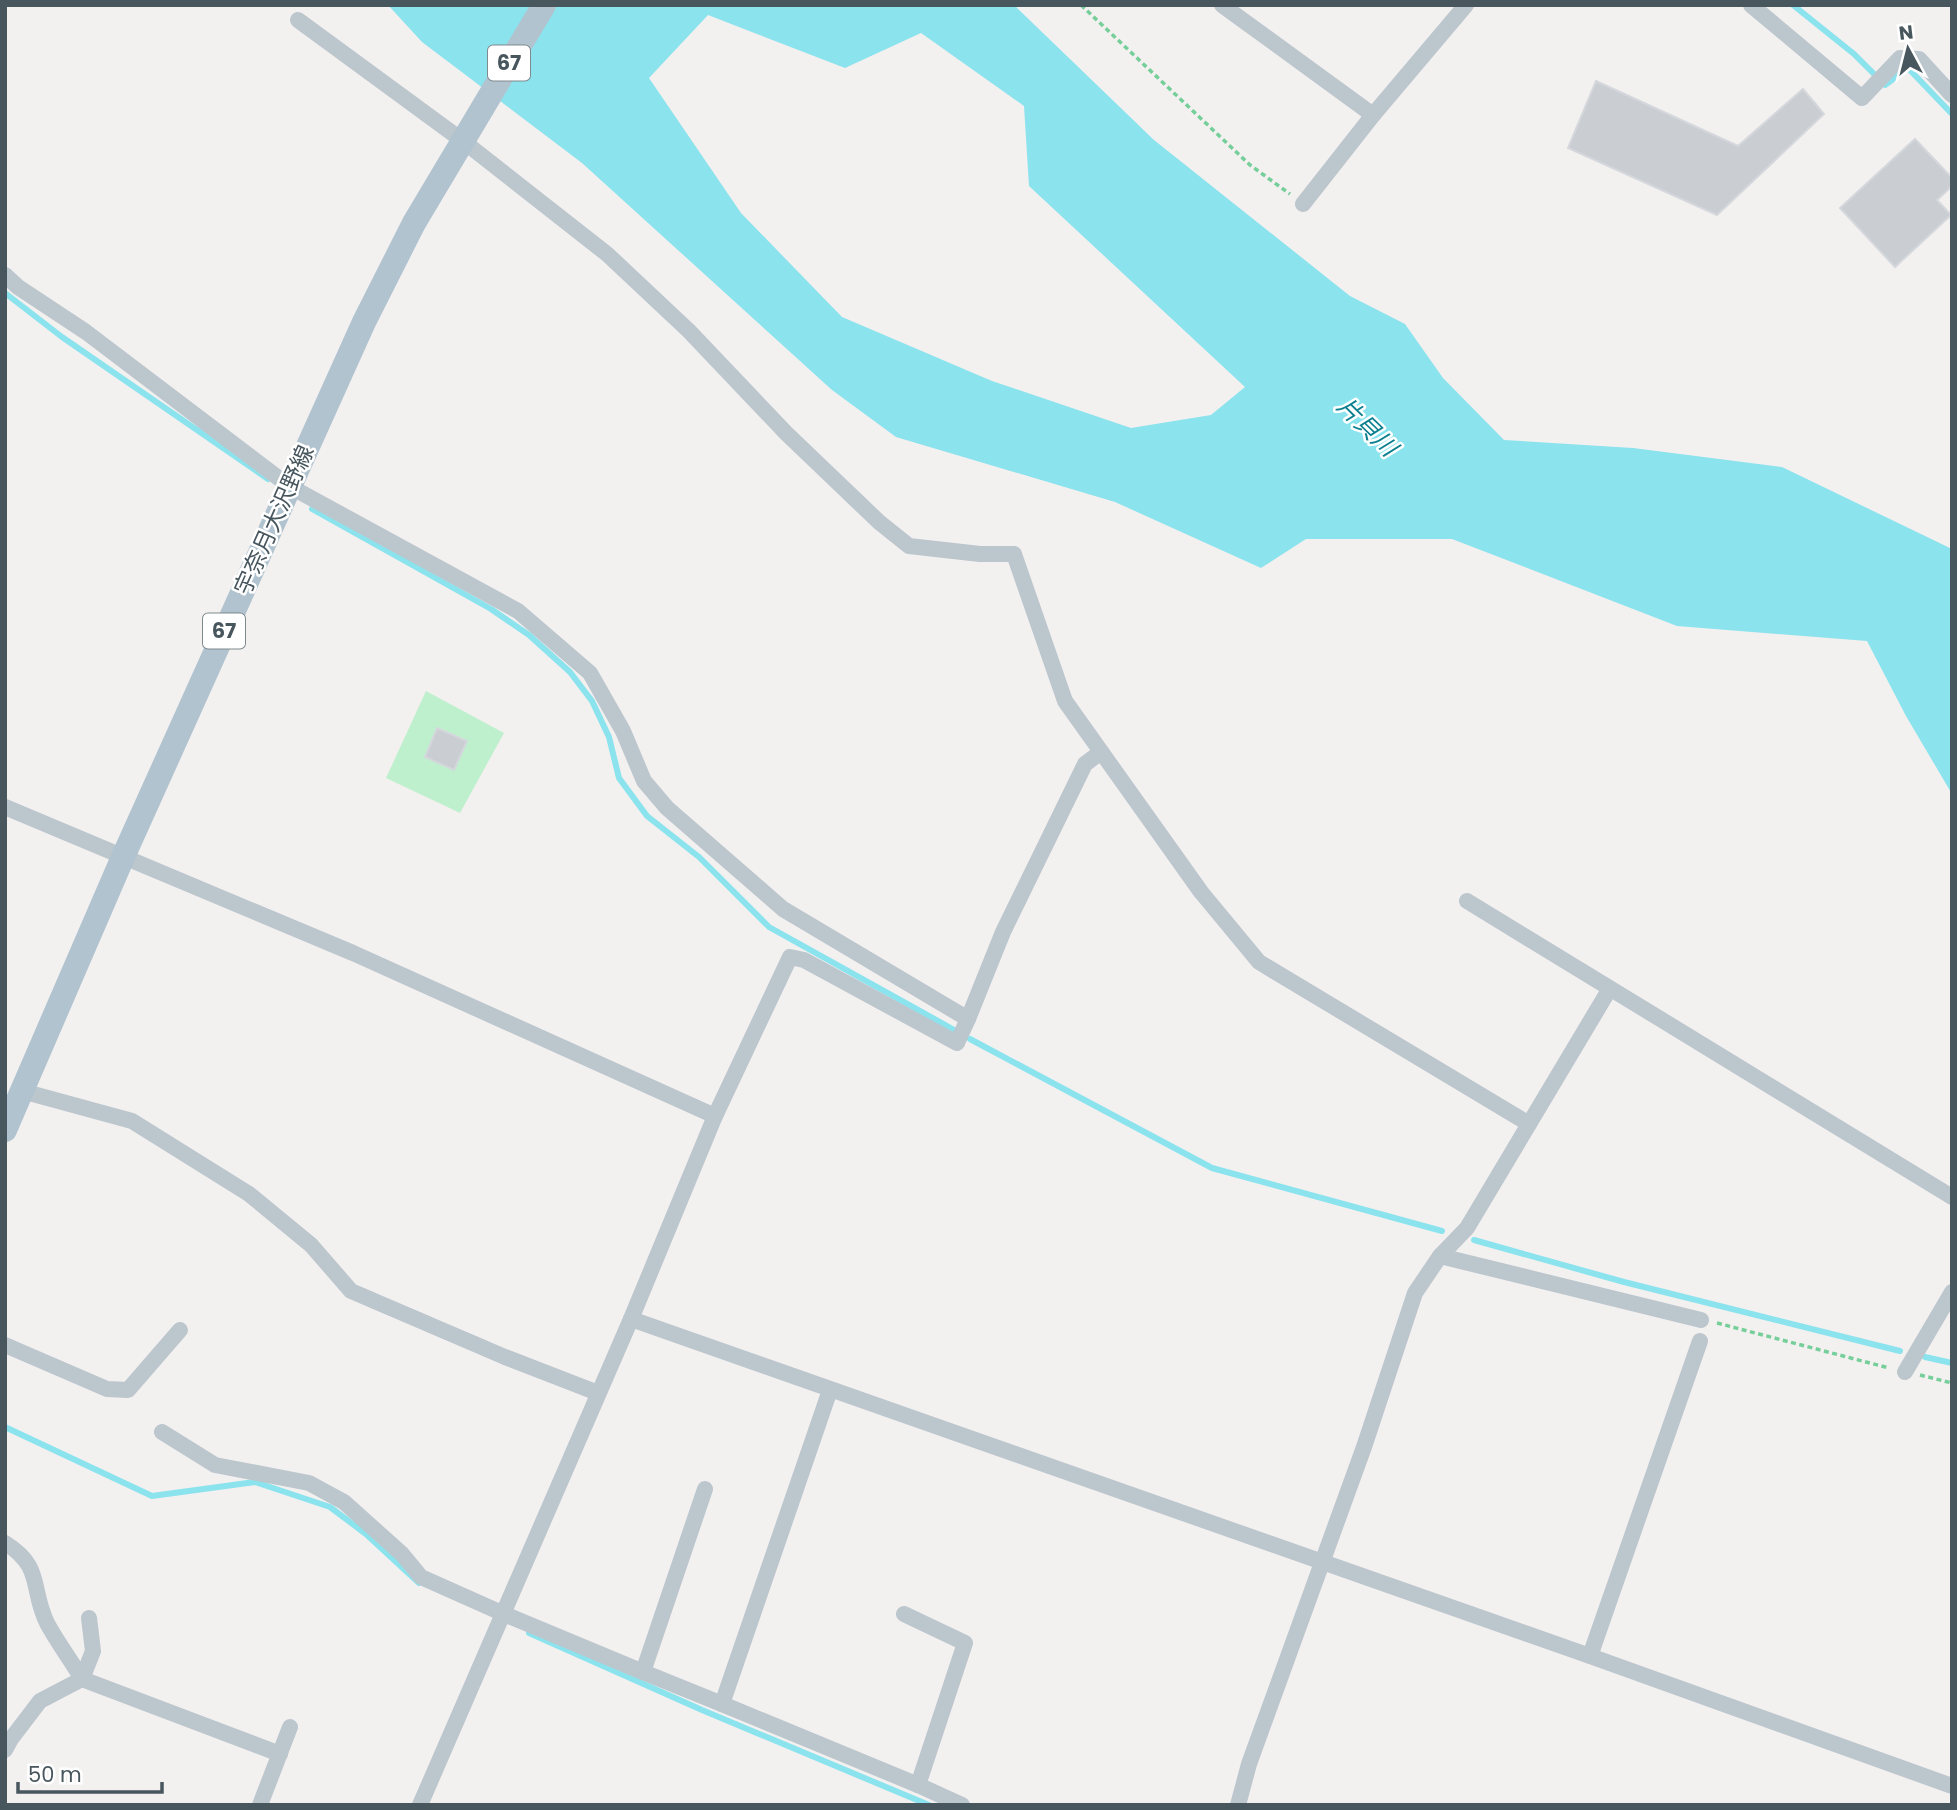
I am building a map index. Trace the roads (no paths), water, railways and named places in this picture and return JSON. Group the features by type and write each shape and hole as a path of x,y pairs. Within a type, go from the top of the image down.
{"main road":[{"name":"宇奈月大沢野線","path":"5,1130 364,322 414,223 544,5"}],"street":[{"path":"1222,5 1373,115"},
{"path":"1303,204 1465,5"},
{"path":"1751,5 1862,98 1900,58 1919,59 1950,88"},
{"path":"298,20 469,131 689,331 786,433 879,522 909,546 980,554 1014,554 1065,701 1201,892 1259,962 1529,1124"},
{"path":"5,275 18,287 86,332 289,486 518,611 590,673 623,731 644,781 667,808 708,846 783,909 968,1019"},
{"path":"420,1805 631,1319 715,1116 790,957 804,960 957,1043 1003,932 1085,764 1101,752"},
{"path":"5,807 353,953 715,1116"},
{"path":"1467,901 1952,1197"},
{"path":"1238,1805 1249,1764 1364,1447 1415,1293 1440,1256 1467,1228 1609,990"},
{"path":"22,1091 132,1121 249,1194 311,1245 351,1291 505,1357 598,1392"},
{"path":"1440,1256 1701,1320"},
{"path":"1905,1372 1952,1292"},
{"path":"631,1319 1952,1786"},
{"path":"5,1345 107,1389 128,1390 180,1329"},
{"path":"1590,1656 1700,1341"},
{"path":"722,1704 830,1390"},
{"path":"162,1432 215,1465 309,1483 344,1502 402,1554 421,1577 962,1805"},
{"path":"643,1672 705,1489"},
{"path":"5,1543 18,1551 30,1565 46,1621 82,1679 280,1754"},
{"path":"904,1614 965,1643 918,1785"},
{"path":"5,1750 40,1701 82,1679 93,1651 89,1618"},
{"path":"260,1805 290,1727"}],"water":[{"name":"片貝川","path":"388,5 1014,5 1154,140 1350,296 1405,324 1443,378 1504,440 1633,448 1782,467 1952,549 1952,794 1906,716 1867,641 1677,626 1452,539 1306,539 1261,568 1115,502 896,437 832,390 582,163 422,42","holes":["708,15 845,68 921,33 1024,106 1029,186 1245,387 1211,415 1131,428 992,381 842,317 741,213 649,78"]}],"waterway":[{"path":"1793,5 1854,54 1885,85 1908,68 1952,114"},
{"path":"5,293 62,337 268,479"},
{"path":"312,509 491,609 529,635 570,672 592,701 609,737 619,778 647,816 699,857 769,927 956,1031"},
{"path":"970,1039 1212,1168 1442,1231"},
{"path":"1474,1240 1624,1282 1900,1351"},
{"path":"1925,1357 1952,1363"},
{"path":"5,1427 152,1496 255,1482 330,1507 366,1534 419,1583"},
{"path":"529,1633 702,1710 929,1805"}]}
